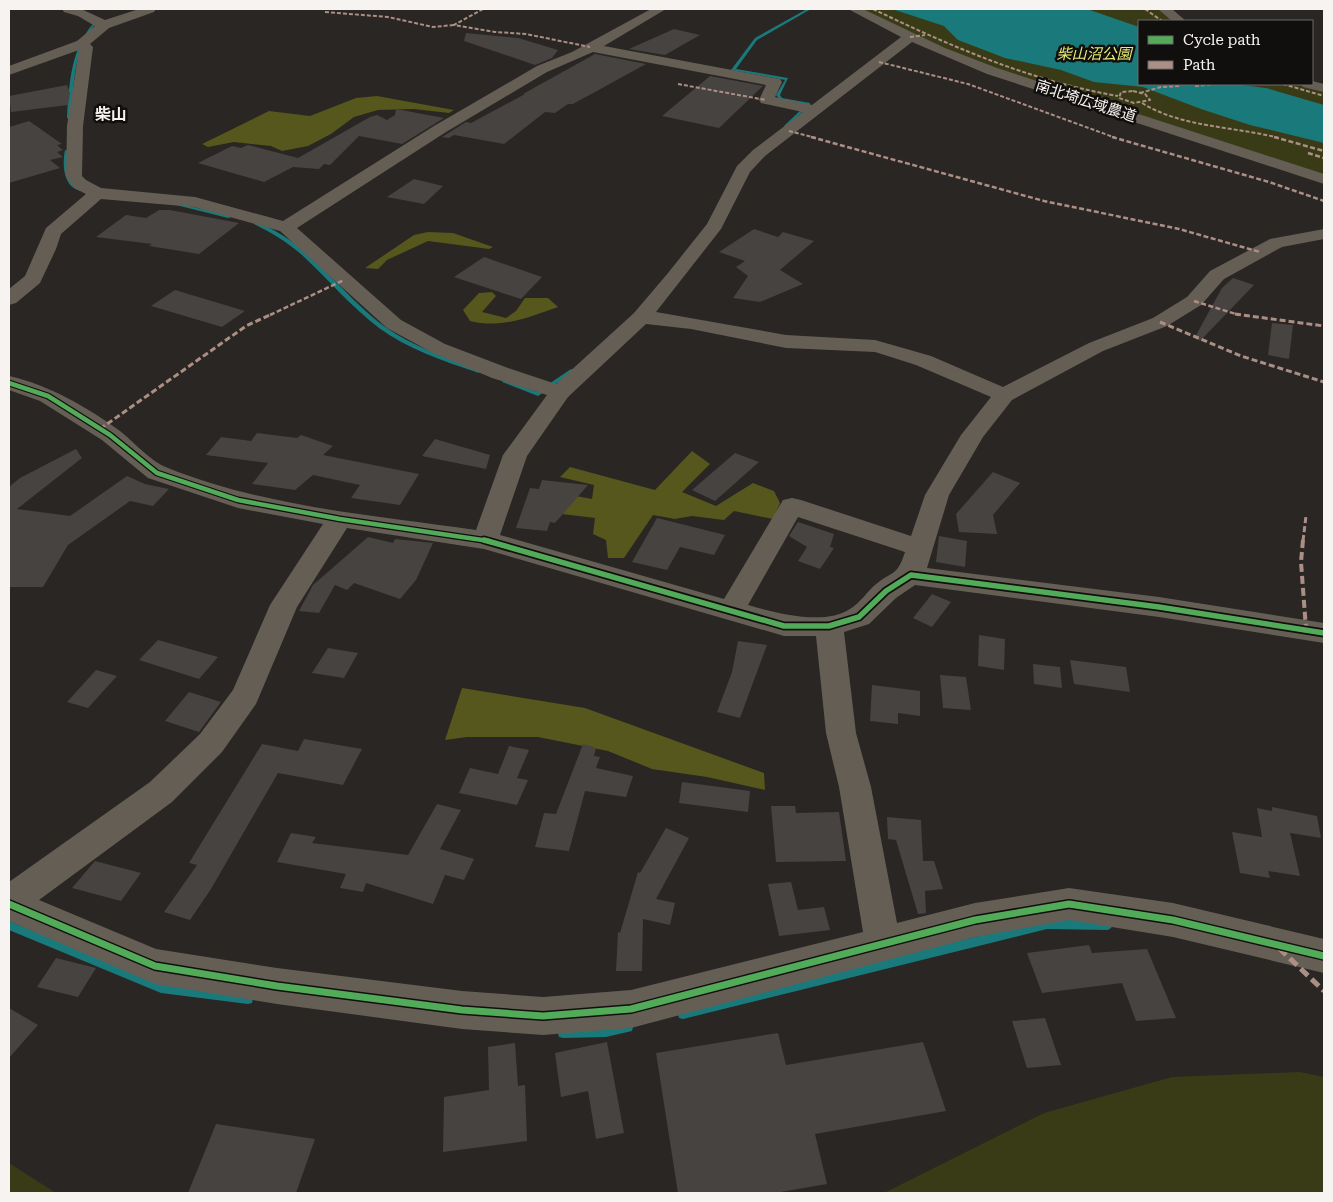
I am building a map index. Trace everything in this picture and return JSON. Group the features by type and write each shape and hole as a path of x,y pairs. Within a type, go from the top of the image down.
{"street":[{"path":"68,9 82,13 104,25"},
{"path":"9,71 82,44 104,25 150,9"},
{"path":"286,227 440,130 542,69 590,47 660,9"},
{"name":"南北埼広域農道","path":"854,9 910,37 992,71 1324,179"},
{"path":"1164,9 1179,20"},
{"path":"485,540 515,455 560,392 642,317 715,225 743,170 759,154 910,37"},
{"path":"82,44 86,47 75,126 74,176 80,184 97,193 195,202 286,227 394,324 438,348 500,373 560,392"},
{"path":"590,47 775,82 766,100 816,110"},
{"path":"9,299 32,279 46,250 52,232 97,193"},
{"path":"9,383 48,396 110,435 157,473 238,500 340,519 485,540 784,626 829,626 859,617 886,591 911,574 937,495 973,435 1004,395 1096,347 1160,322 1194,301 1217,275 1277,243 1324,234"},
{"path":"642,317 702,324 808,345 845,343 877,346 903,354 1004,395"},
{"path":"731,611 792,506 920,548"},
{"path":"9,903 161,792 211,743 245,696 284,606 340,519"},
{"path":"911,574 1159,607 1324,633"},
{"path":"829,626 841,733 855,787 883,944"},
{"path":"9,903 155,966 277,986 453,1009 544,1016 630,1009 975,920 1069,904 1173,920 1324,956"}],"green space":[{"name":"柴山沼公園","path":"860,9 1160,9 1175,20 1138,20 1138,85 1306,85 1324,90 1324,175 1001,71 929,43"},
{"path":"1300,1072 1324,1077 1324,1193 884,1193 1044,1113 1172,1077"},
{"path":"9,1163 56,1193 9,1193"}],"shaded area":[{"path":"377,96 454,110 449,113 414,109 378,110 354,117 331,134 308,146 282,151 271,146 234,142 208,147 202,144 269,111 310,116 356,98"},
{"path":"428,232 453,233 493,247 489,249 428,241 387,260 378,269 365,268 414,235"},
{"path":"492,292 496,296 482,312 506,318 516,311 525,298 548,298 558,307 504,323 493,324 470,321 463,310 479,293"},
{"path":"692,451 710,464 682,492 716,506 753,483 774,491 780,503 773,519 734,511 724,520 692,516 675,519 653,515 624,558 608,558 606,540 593,534 595,518 562,514 571,495 592,499 594,485 560,477 570,467 655,490"},
{"path":"462,688 585,708 764,773 765,790 707,777 652,769 608,751 538,737 467,737 445,740"}],"water":[{"path":"892,9 1087,9 1138,27 1138,85 1241,85 1266,88 1324,105 1324,143 1250,125 1143,87 1094,82 1061,70 1005,58 958,40 944,26"}],"building":[{"path":"674,29 700,35 665,55 629,49"},
{"path":"466,33 518,38 558,50 552,58 535,65 464,41"},
{"path":"595,54 646,64 573,104 568,104 555,113 545,112 504,144 454,135 449,138 442,137 466,122 471,123 525,94 523,94"},
{"path":"710,76 763,86 719,128 662,116"},
{"path":"67,85 70,93 68,105 11,112 9,96"},
{"path":"396,109 444,118 402,144 359,136 330,165 324,164 319,169 293,167 264,182 198,163 232,146 241,148 248,145 298,158 370,117 377,115 387,120 395,115"},
{"path":"29,121 62,144 57,145 63,150 57,152 63,157 50,160 60,168 9,183 9,127"},
{"path":"414,179 443,186 424,204 387,197"},
{"path":"159,210 170,210 239,223 199,254 149,246 152,244 96,237 126,215 146,218"},
{"path":"754,229 778,237 783,232 814,241 780,270 803,284 760,302 733,298 748,276 736,267 745,261 719,252"},
{"path":"484,257 542,277 521,299 454,277"},
{"path":"1233,278 1254,285 1200,341 1195,337 1222,288"},
{"path":"175,290 245,311 222,327 151,306"},
{"path":"1272,323 1293,325 1289,359 1268,355"},
{"path":"257,433 297,438 301,435 333,446 323,455 419,474 400,505 351,498 360,485 313,475 295,490 252,484 268,463 206,455 221,437 251,441"},
{"path":"435,439 490,455 486,469 422,456"},
{"path":"76,449 82,458 17,509 70,516 127,476 145,484 169,489 153,506 130,501 68,545 43,587 9,587 9,487 20,478"},
{"path":"735,453 759,462 715,501 692,490"},
{"path":"993,472 1020,483 993,515 997,534 959,532 956,514"},
{"path":"542,480 588,485 555,523 550,522 547,531 516,528 530,488 539,489"},
{"path":"657,518 725,535 714,555 680,547 667,570 632,562"},
{"path":"798,522 834,534 830,547 834,548 820,569 798,561 807,547 789,536"},
{"path":"939,536 967,541 965,567 936,562"},
{"path":"368,537 393,543 395,539 433,543 416,580 400,599 354,583 347,590 335,585 319,613 299,611 313,585"},
{"path":"932,594 951,602 932,627 913,618"},
{"path":"979,635 1005,639 1004,670 978,666"},
{"path":"158,640 218,657 199,679 139,660"},
{"path":"738,641 767,645 740,718 717,712 732,672"},
{"path":"328,648 358,653 344,678 312,673"},
{"path":"1070,660 1126,667 1130,692 1074,684"},
{"path":"1033,664 1060,667 1062,688 1034,684"},
{"path":"96,670 117,676 88,708 67,702"},
{"path":"940,675 966,677 971,710 943,708"},
{"path":"872,685 920,691 920,716 898,713 898,724 870,721"},
{"path":"189,692 221,702 199,732 165,721"},
{"path":"304,739 362,749 343,785 278,773 211,889 190,920 164,912 197,865 189,863 262,744 298,751"},
{"path":"583,744 596,748 594,756 600,757 596,768 633,776 626,797 585,791 569,851 535,847 544,813 556,814"},
{"path":"509,746 529,750 517,778 528,780 517,805 459,793 470,768 498,774"},
{"path":"682,782 750,791 748,812 679,803"},
{"path":"437,804 461,810 440,849 474,859 464,880 445,875 433,904 366,883 363,892 340,888 346,874 277,862 291,833 316,837 312,843 408,855"},
{"path":"771,806 795,806 796,813 839,812 846,861 776,862"},
{"path":"1272,807 1317,816 1321,838 1290,833 1300,876 1268,871 1270,878 1240,873 1232,832 1262,837 1257,808 1272,811"},
{"path":"887,817 921,820 923,861 934,861 943,889 925,891 926,913 918,914 896,840 888,839"},
{"path":"666,828 689,838 656,899 675,903 670,925 643,919 642,971 616,971 618,932 620,933 638,872 640,873"},
{"path":"95,861 141,873 121,901 72,888"},
{"path":"791,882 798,910 824,907 830,930 779,936 768,884"},
{"path":"1089,945 1092,953 1147,949 1176,1018 1136,1021 1122,983 1042,993 1027,953"},
{"path":"56,958 96,968 78,997 37,987"},
{"path":"9,1008 38,1025 9,1058"},
{"path":"1045,1018 1061,1065 1027,1068 1012,1021"},
{"path":"778,1033 786,1065 923,1042 946,1111 815,1134 827,1184 775,1193 678,1193 656,1053"},
{"path":"607,1042 624,1133 596,1139 588,1091 561,1097 555,1053"},
{"path":"515,1043 518,1086 525,1085 527,1141 443,1152 444,1097 489,1090 488,1047"},
{"path":"216,1124 315,1139 296,1193 188,1193"}],"waterway":[{"path":"69,118 73,79 79,50 84,37 100,19 78,9"},
{"path":"786,126 809,104 781,99 778,95 787,79 733,70 756,39 809,9"},
{"path":"67,151 66,169 68,179 75,187 81,190"},
{"path":"178,204 230,217"},
{"path":"256,223 288,241 381,327 407,343 478,371"},
{"path":"505,382 538,394 571,371"},
{"path":"683,1014 1047,924 1108,925"},
{"path":"9,925 161,988 248,999"},
{"path":"563,1033 606,1032 628,1027"}],"marked path":[{"path":"483,9 454,25 495,32 526,34 590,47"},
{"path":"873,9 932,37 992,62 1054,83 1118,96"},
{"path":"1145,9 1161,20"},
{"path":"325,12 388,17 433,27 454,25"},
{"path":"910,37 925,35"},
{"path":"879,62 968,84 1131,144 1269,182 1324,201"},
{"path":"678,84 766,100"},
{"path":"1195,86 1206,85"},
{"path":"1286,85 1324,96"},
{"path":"1140,93 1161,87 1181,86"},
{"path":"1133,91 1145,94 1150,100 1143,103 1126,101 1119,98 1121,92 1133,91"},
{"path":"1142,103 1167,116 1181,120 1253,132 1324,151"},
{"path":"789,131 1044,201 1179,229 1260,252"},
{"path":"1308,153 1324,158"},
{"path":"100,429 246,326 344,280"},
{"path":"1194,301 1243,316 1324,326"},
{"path":"1160,322 1241,356 1324,382"},
{"path":"1306,516 1301,562 1306,629"},
{"path":"1279,948 1324,991"}],"cycle path":[{"path":"9,383 48,396 110,435 157,473 238,500 340,519 485,540 784,626 829,626 859,617 886,591 911,575 1159,607 1324,633"},
{"path":"9,904 155,966 277,986 462,1010 543,1016 631,1009 975,920 1069,904 1173,920 1324,956"}],"district":[{"name":"柴山","path":"111,114"}]}
